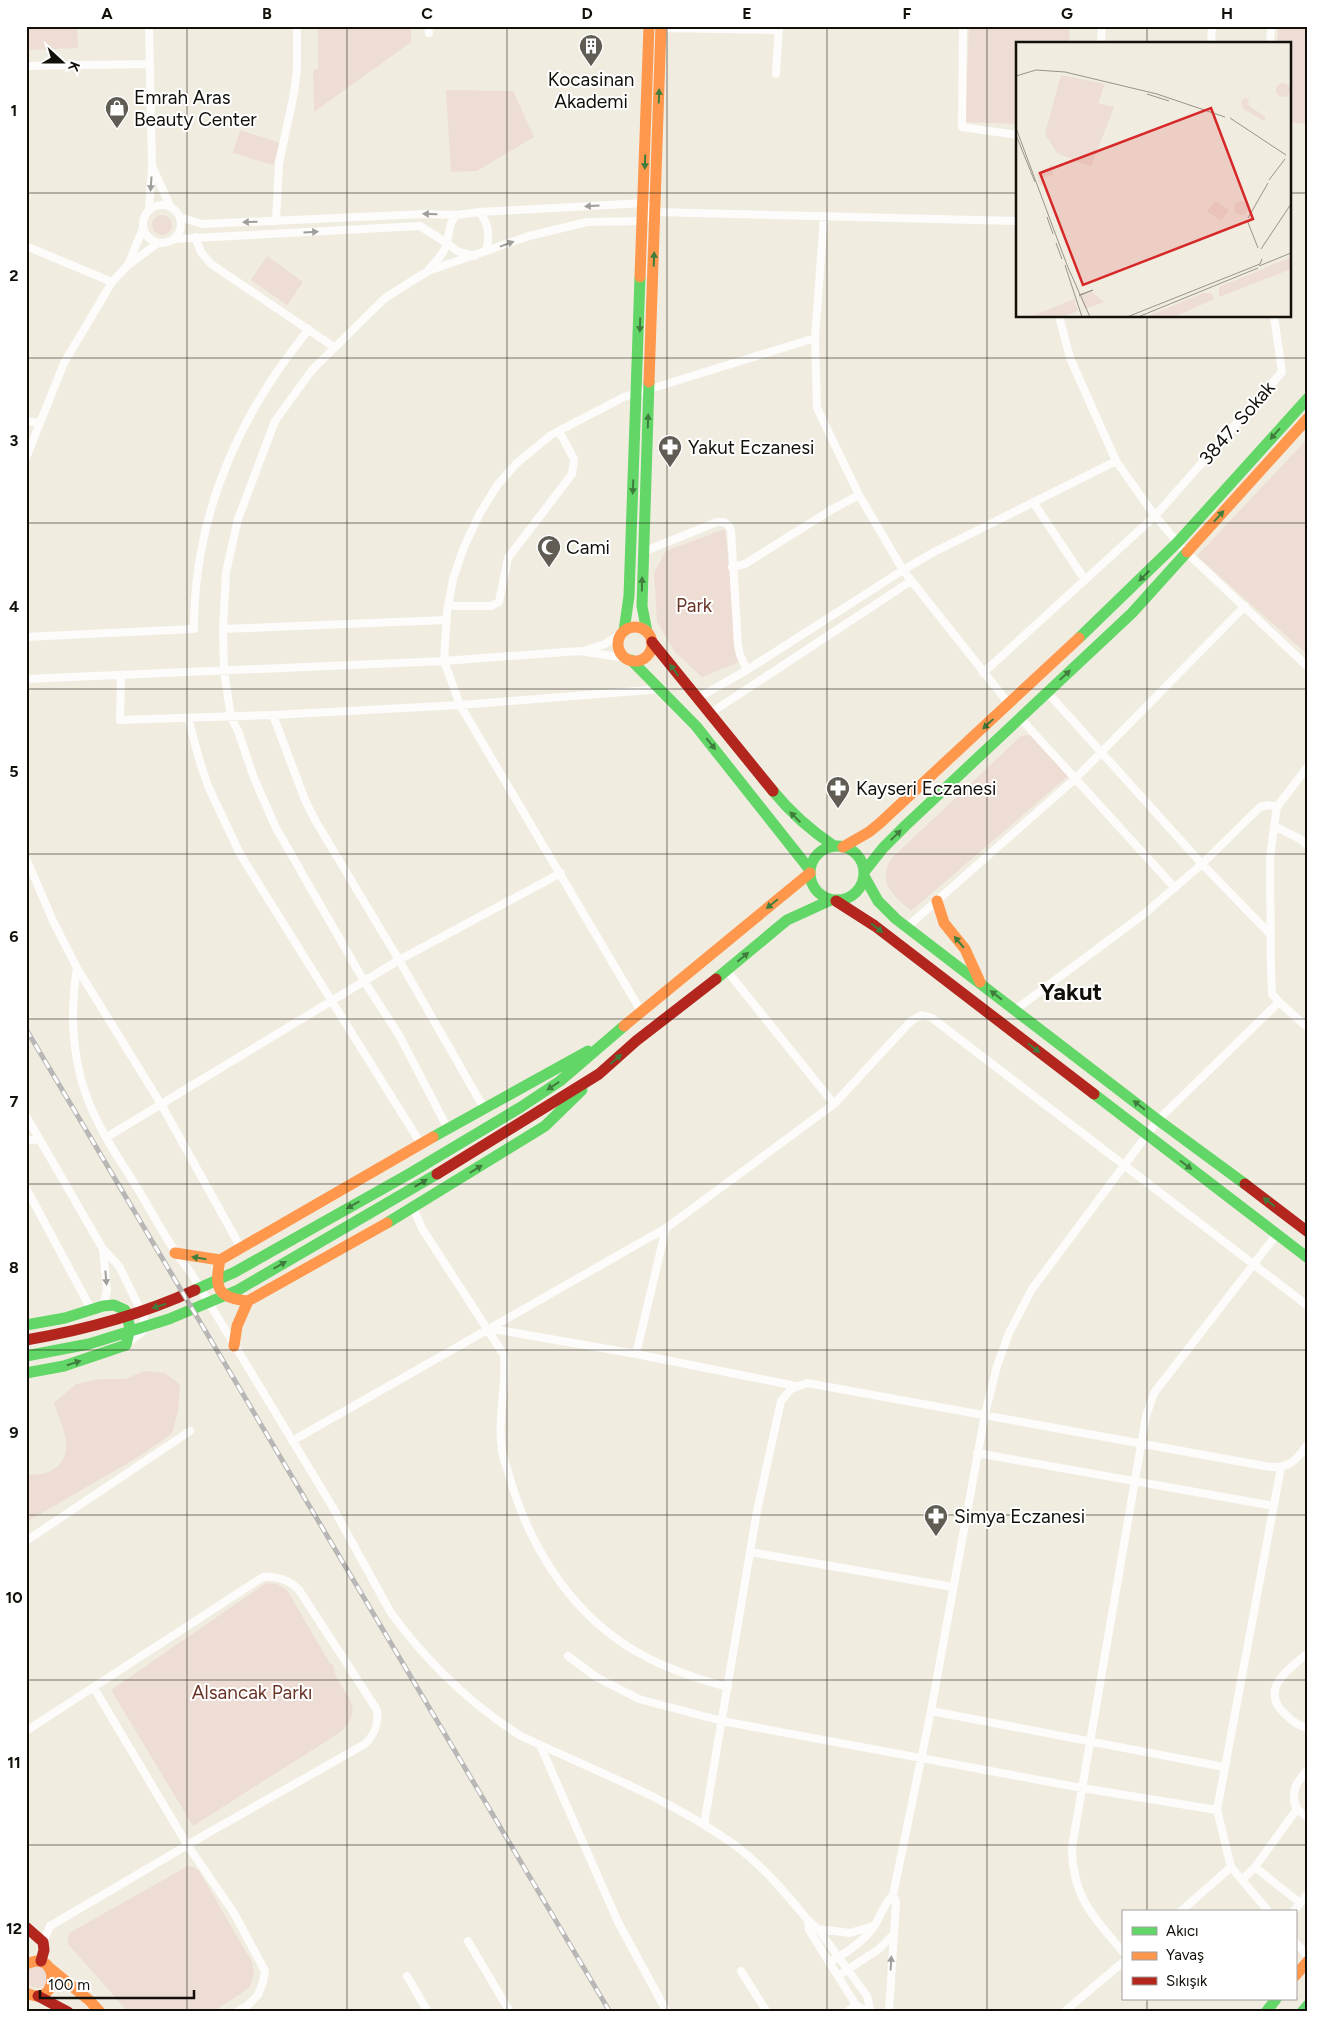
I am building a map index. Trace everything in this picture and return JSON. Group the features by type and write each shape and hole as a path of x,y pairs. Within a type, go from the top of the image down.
{"street":[{"path":"128,265 143,228 144,218 149,210 152,166 149,26"},
{"path":"276,221 279,163 297,71 296,26"},
{"path":"579,651 629,659 642,659 652,647 642,606 643,221 649,26"},
{"path":"962,26 962,127 1016,135"},
{"path":"1101,42 1102,26"},
{"path":"1211,42 1212,26"},
{"path":"1270,42 1271,26"},
{"path":"776,74 779,28 661,27 655,212 629,596 623,633 618,645 622,655 662,689 696,726 810,872 814,888 820,894 834,900 875,926 1308,1258"},
{"path":"26,66 150,64"},
{"path":"152,166 170,206 180,217 181,228 175,239"},
{"path":"180,217 202,224 424,214 456,215 644,203 655,212 1016,221"},
{"path":"149,210 157,206 170,206"},
{"path":"480,212 487,222 490,236 486,251"},
{"path":"448,1129 399,1034 364,981 276,828 254,778 238,731 231,717 224,672 223,629 226,572 238,519 275,421 312,370 385,298 428,271 529,236 587,222 643,221 655,212"},
{"path":"428,271 442,255 447,242 449,225 456,215"},
{"path":"824,216 815,338 817,408 859,495 902,570 1009,704"},
{"path":"26,458 64,363 112,282 128,265 158,243 195,237 420,226 447,242 457,251 474,256"},
{"path":"143,228 147,237 158,243"},
{"path":"195,237 201,252 211,264 334,347"},
{"path":"26,246 112,282"},
{"path":"1060,318 1070,358 1116,462 1156,516 1186,552 1308,667"},
{"name":"3847. Sokak","path":"983,673 1156,516 1282,372 1274,318"},
{"path":"26,637 194,629 195,588 201,547 222,475 238,436 254,406 275,374 309,330"},
{"path":"642,1011 460,705 444,661 446,620 453,579 464,547 490,496 507,473 522,458 559,431 613,402 815,338"},
{"path":"26,1340 82,1330 166,1304 235,1272 409,1174 521,1107 560,1081 810,872 813,861 818,853 826,848 839,846 869,832 880,824 1121,599 1178,542 1308,398"},
{"path":"220,1260 217,1274 219,1290 230,1299 248,1301 413,1208 545,1126 636,1041 727,971 787,920 834,900 846,900 854,895 860,889 864,874 883,848 906,824 1132,613 1308,418"},
{"path":"26,421 39,423"},
{"path":"448,606 491,606 499,602 508,558 572,474 574,459 559,431"},
{"path":"696,699 747,670 902,570 1033,502 1116,462"},
{"path":"732,567 745,564 859,495"},
{"path":"1033,502 1085,580"},
{"path":"643,552 717,522 723,522 729,526 731,531 739,651 747,670"},
{"path":"710,714 912,581"},
{"path":"907,927 1076,778 1245,606"},
{"path":"223,629 446,620"},
{"path":"26,679 224,672 444,661 579,651 605,644 631,627 637,627 649,637 696,699 792,814 814,833 858,855 864,874 885,909 1158,1120 1308,1232"},
{"path":"121,676 120,720 273,716 460,705 662,689"},
{"path":"1047,692 1202,864 1271,935"},
{"path":"273,716 305,800 315,820 399,960 484,1108"},
{"path":"188,718 208,786 240,854 421,1144"},
{"path":"1020,718 1175,888"},
{"path":"1308,766 1277,807 1270,859 1272,994 1308,1028"},
{"path":"1015,1010 1144,914 1202,864 1260,807 1269,805 1277,807"},
{"path":"1274,826 1300,839 1308,846"},
{"path":"26,858 53,921 77,968 161,1104 241,1248"},
{"path":"107,1138 399,960 560,874"},
{"path":"937,901 944,923 965,949 981,984"},
{"path":"77,968 74,983 73,1030 76,1055 86,1094 107,1138 175,1253 191,1273 332,1506 391,1613 417,1647 448,1680 483,1710 519,1735 661,1800 733,1844 759,1865 784,1891 808,1921 818,1929 839,1956 867,1996 871,2012"},
{"path":"727,971 834,1104"},
{"path":"829,1963 862,1940 875,1925 887,1901 893,1895 931,1711 985,1414 1003,1349 1024,1303 1158,1120 1279,1002"},
{"path":"292,1441 487,1328 666,1228 834,1104 911,1021 918,1016 925,1015 932,1018 1308,1306"},
{"path":"175,1253 220,1260 484,1108 609,1039"},
{"path":"26,1356 89,1344 169,1319 238,1290 422,1183 599,1074"},
{"path":"26,1116 103,1250 119,1266 144,1317 143,1331 126,1345 64,1366 26,1372"},
{"path":"26,1141 39,1139"},
{"path":"26,1188 91,1310"},
{"path":"413,1208 424,1230 504,1355 506,1379 500,1433 505,1462 525,1521 553,1572 565,1589 592,1618 627,1646 684,1674 728,1687"},
{"path":"636,1354 666,1228"},
{"path":"1122,1951 1087,1909 1075,1879 1072,1847 1146,1416 1154,1393 1277,1234"},
{"path":"103,1250 107,1290 104,1306"},
{"path":"234,1346 237,1326 248,1301"},
{"path":"26,1325 65,1318 104,1306 114,1305 125,1310 131,1326 131,1334 126,1345"},
{"path":"487,1328 636,1354 796,1386 807,1384 985,1414 1270,1467 1281,1467 1295,1461 1308,1444"},
{"path":"704,1825 757,1511 781,1401 787,1392 796,1386"},
{"path":"26,1541 190,1431"},
{"path":"977,1453 1274,1506"},
{"path":"1268,1910 1231,1867 1217,1810 1281,1467"},
{"path":"750,1552 953,1587"},
{"path":"26,1730 94,1688 262,1577 284,1579 299,1590 377,1710 376,1728 365,1744 50,1926 44,1942 41,1961"},
{"path":"1308,1653 1281,1676 1276,1685 1275,1698 1282,1711 1295,1723 1308,1728"},
{"path":"568,1656 596,1677 639,1699 722,1721 1082,1788 1217,1810"},
{"path":"94,1688 188,1846 234,1914 265,1971 258,1995 247,2006 236,2012"},
{"path":"931,1711 1224,1767"},
{"path":"540,1745 618,1922 667,2012"},
{"path":"1308,1769 1295,1787 1293,1798 1296,1809 1308,1818"},
{"path":"1242,1880 1254,1867 1296,1809"},
{"path":"1182,1910 1231,1867"},
{"path":"1254,1867 1300,1903"},
{"path":"1295,1910 1308,1893"},
{"path":"889,2012 896,1902 893,1895"},
{"path":"808,1921 808,1930 856,2005 867,2012"},
{"path":"818,1929 850,1933 875,1925"},
{"path":"26,1927 44,1942"},
{"path":"838,1976 879,1949 893,1935"},
{"path":"468,1941 510,2012"},
{"path":"1296,1943 1308,1956"},
{"path":"26,1964 41,1961 90,2001 100,2012"},
{"path":"1296,1975 1308,1961"},
{"path":"1064,2012 1122,1963"},
{"path":"38,1996 45,1994 53,1983 52,1969"},
{"path":"740,1971 766,2012"},
{"path":"407,1976 428,2012"},
{"path":"26,1993 38,1996 68,2012"},
{"path":"1266,2012 1275,2000"},
{"path":"847,2012 856,2005"},
{"path":"1302,2012 1308,2005"}],"green space":[{"path":"28,26 77,26 78,48 29,50"},
{"path":"318,26 411,26 411,42 314,112 313,70 318,69"},
{"path":"969,26 1070,26 1069,42 1016,42 1016,124 965,122"},
{"path":"1279,26 1308,26 1308,124 1292,122 1292,42 1277,42"},
{"path":"446,90 513,91 534,137 477,171 451,172"},
{"path":"240,130 280,143 273,165 233,153"},
{"path":"158,215 166,215 172,221 172,229 166,235 158,235 152,229 152,221"},
{"path":"267,256 303,282 287,305 251,280"},
{"path":"1308,438 1308,655 1197,556"},
{"name":"Park","path":"725,529 739,662 702,677 675,652 657,622 654,573 666,551"},
{"path":"1029,735 1038,739 1068,776 911,911 889,888 886,875 891,859 1021,736"},
{"path":"144,1371 164,1373 180,1384 178,1412 172,1433 135,1459 26,1522 26,1474 34,1475 49,1472 60,1464 66,1450 64,1432 54,1403 76,1384 100,1379 125,1379"},
{"name":"Alsancak Parkı","path":"266,1583 277,1584 287,1590 330,1664 333,1664 335,1674 349,1698 352,1714 348,1723 339,1733 193,1826 111,1690"},
{"path":"188,1866 199,1871 252,1962 254,1975 249,1988 213,2012 128,2012 68,1944 68,1936 71,1932"},
{"path":"37,1966 45,1969 48,1977 45,1985 37,1988 29,1985 26,1977 29,1969"}],"railway":[{"path":"26,1029 610,2012"}],"traffic: fast":[{"path":"624,631 629,596 640,277"},
{"path":"647,632 642,606 649,382"},
{"path":"1079,638 1178,542 1308,398"},
{"path":"864,872 883,848 906,825 1132,613 1187,552"},
{"path":"631,660 696,726 810,870"},
{"path":"773,791 801,821 834,846"},
{"path":"832,846 842,846 852,850 860,858 864,873 860,888 852,896 842,900 832,900 822,896 814,888 810,878 810,868 814,858 822,850 832,846"},
{"path":"864,876 878,901 896,919 1158,1120 1245,1184"},
{"path":"716,979 787,920 831,900"},
{"path":"195,1290 235,1272 409,1174 521,1107 560,1081 624,1026"},
{"path":"433,1137 588,1051"},
{"path":"387,1223 545,1126 582,1090"},
{"path":"1094,1094 1308,1258"},
{"path":"26,1356 89,1344 169,1319 238,1290 437,1174"},
{"path":"26,1325 65,1318 103,1306 114,1305 125,1310 130,1328 126,1345 64,1366 26,1373"},
{"path":"1266,2012 1275,2000"},
{"path":"1302,2012 1308,2005"}],"traffic: slow":[{"path":"640,277 649,26"},
{"path":"649,382 661,26"},
{"path":"1187,552 1308,418"},
{"path":"635,627 647,632 652,644 647,656 635,661 623,656 618,644 623,632 635,627"},
{"path":"843,847 869,832 880,823 1079,638"},
{"path":"624,1026 810,873"},
{"path":"937,901 944,923 965,949 980,982"},
{"path":"175,1253 220,1260 433,1137"},
{"path":"234,1346 237,1326 248,1301 387,1223"},
{"path":"220,1260 218,1270 220,1290 230,1297 248,1301"},
{"path":"26,1964 36,1961 44,1963 48,1966 52,1978 51,1985 44,1994 36,1996 26,1993"},
{"path":"1296,1975 1308,1961"},
{"path":"51,1969 90,2001 100,2012"}],"traffic: jam":[{"path":"652,642 773,791"},
{"path":"836,901 875,926 1094,1094"},
{"path":"437,1174 599,1074 636,1041 716,979"},
{"path":"1245,1184 1308,1232"},
{"path":"26,1340 112,1321 154,1307 195,1290"},
{"path":"26,1927 43,1942 44,1950 41,1961"},
{"path":"38,1996 68,2012"}],"place":[{"name":"Kocasinan Akademi","path":"591,67"},
{"name":"Emrah Aras Beauty Center","path":"117,129"},
{"name":"Yakut Eczanesi","path":"670,468"},
{"name":"Cami","path":"549,568"},
{"name":"Kayseri Eczanesi","path":"838,809"},
{"name":"Simya Eczanesi","path":"936,1537"}],"district":[{"name":"Yakut","path":"1071,991"}]}
